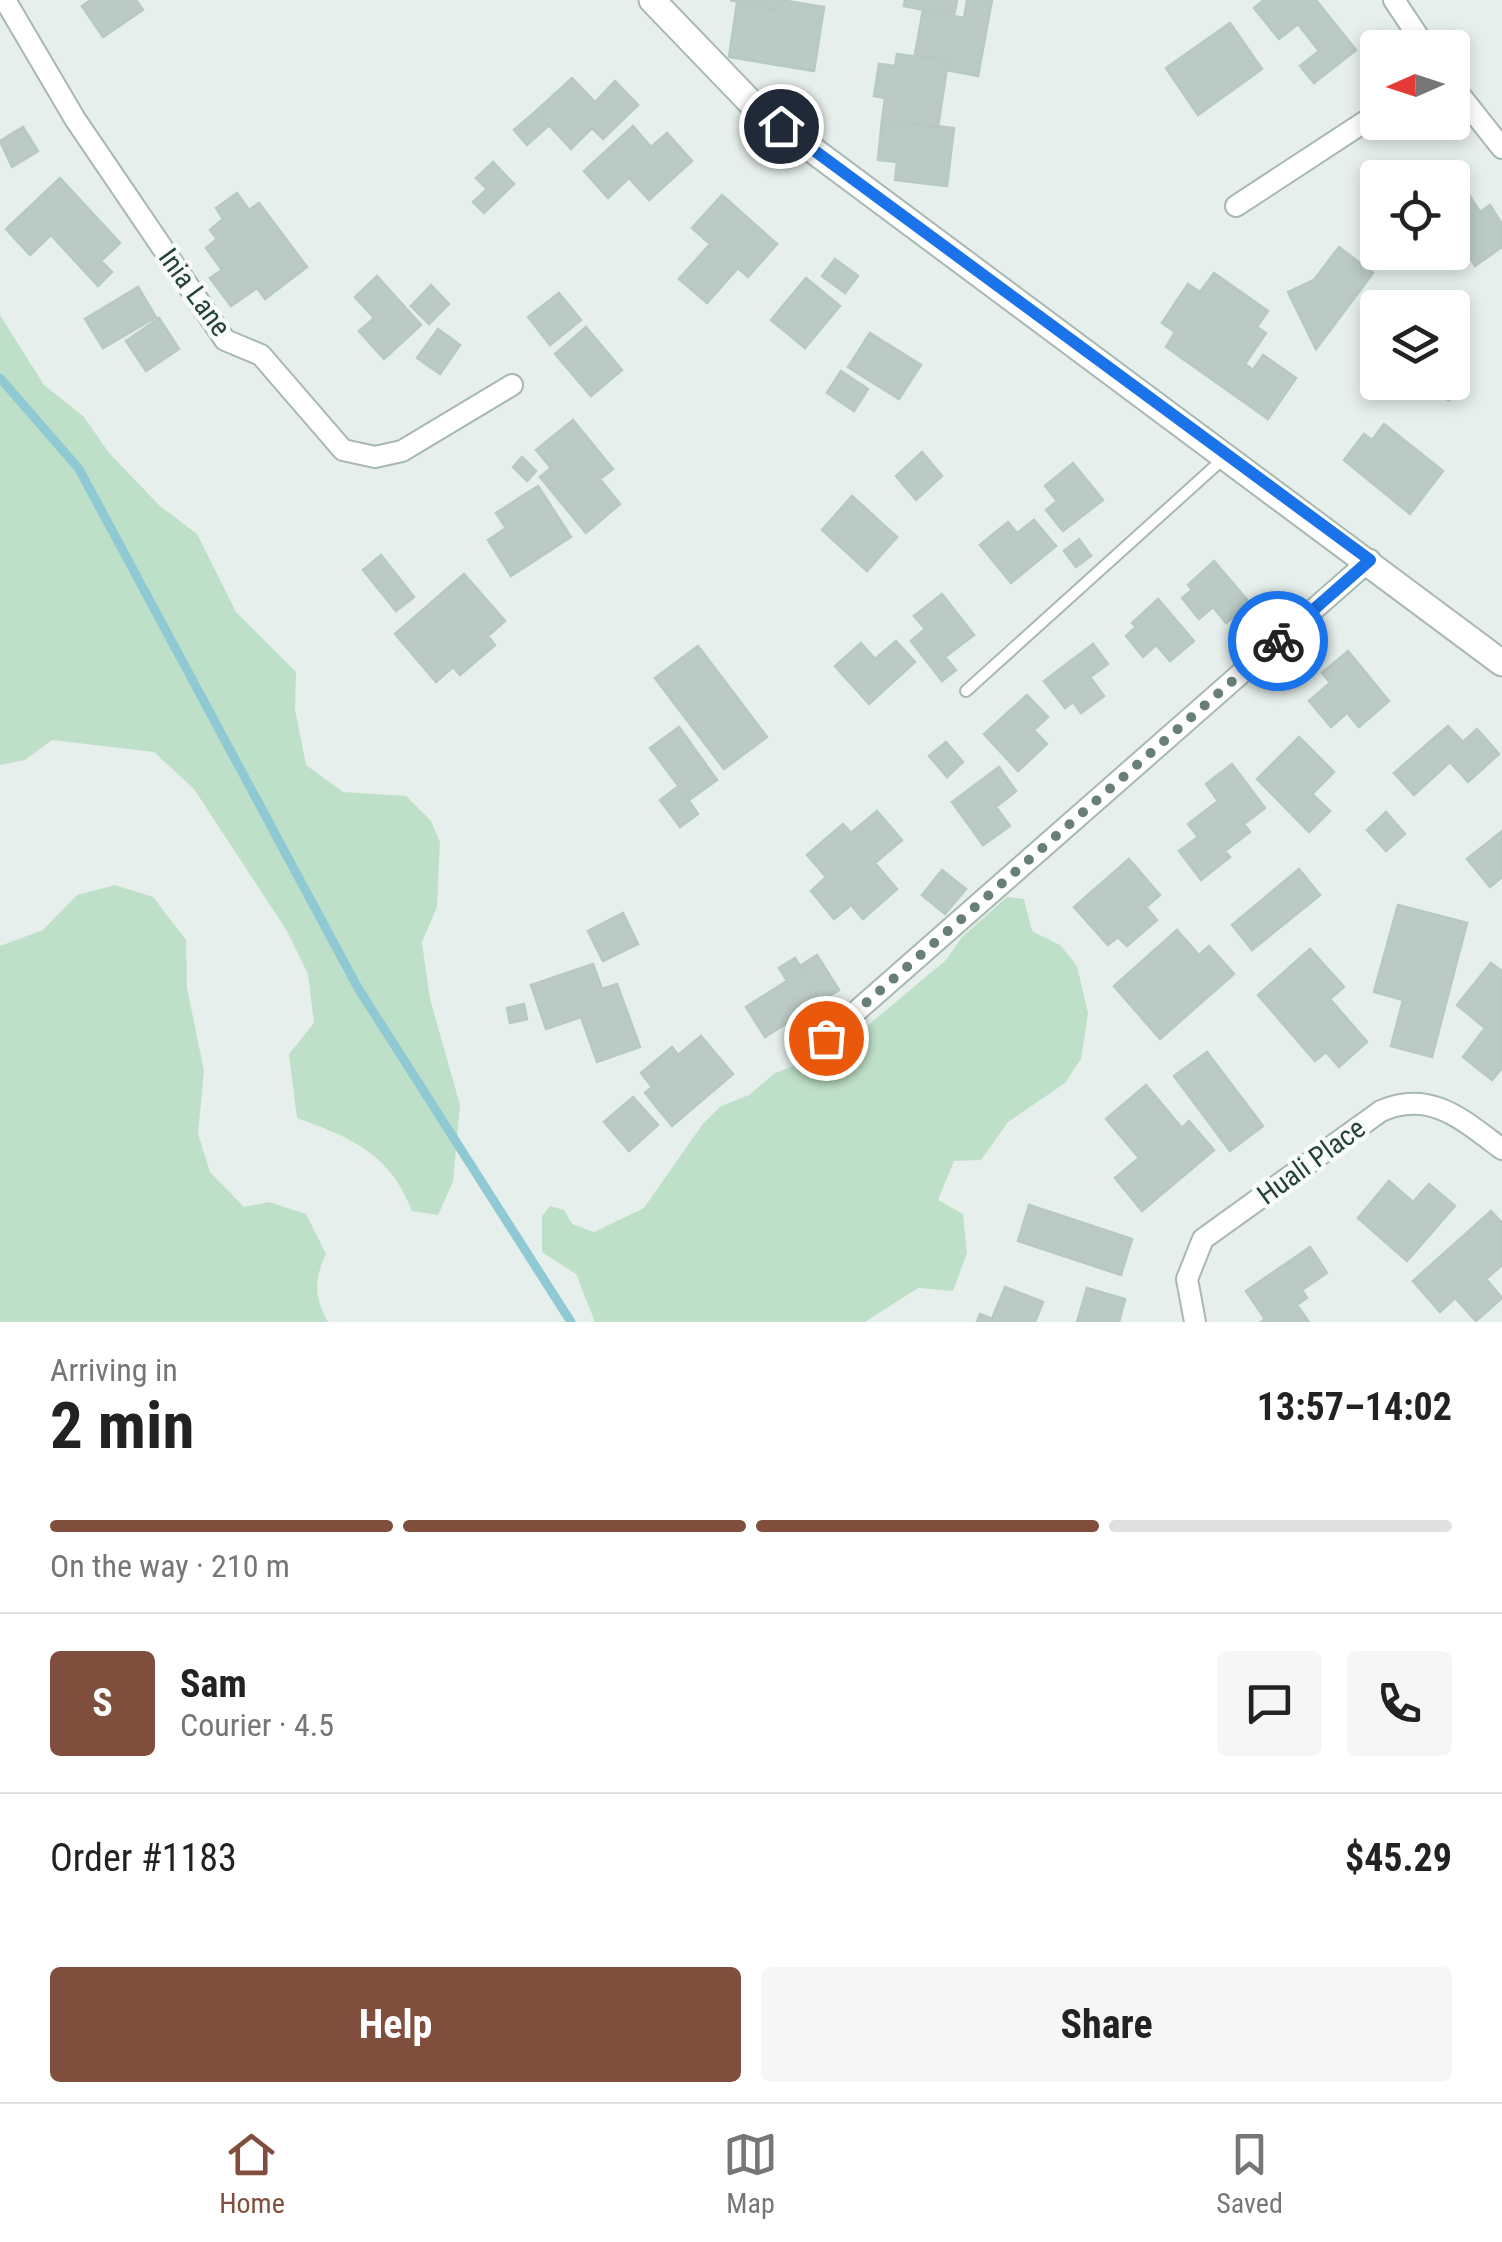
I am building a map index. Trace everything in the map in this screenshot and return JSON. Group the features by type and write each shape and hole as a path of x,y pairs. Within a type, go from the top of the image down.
{"street":[{"name":"Inia Lane","path":"5,0 75,119 225,340 261,356 343,450 375,457 402,451 512,385"},
{"path":"652,0 755,106 1370,560 1502,663"},
{"path":"1394,0 1414,30"},
{"path":"1470,107 1502,148"},
{"path":"1236,206 1360,124"},
{"path":"826,1038 1370,560"},
{"name":"Huali Place","path":"1194,1322 1187,1279 1203,1239 1382,1112 1414,1103 1440,1107 1502,1149"}],"lane":[{"path":"966,691 1228,455"}],"green space":[{"path":"0,315 44,385 84,417 109,453 160,506 197,534 236,612 296,672 295,709 306,765 343,792 406,796 431,821 440,842 437,907 422,942 430,999 460,1105 453,1182 438,1215 412,1211 392,1174 366,1150 297,1118 289,1054 314,1023 308,974 287,931 194,789 154,752 52,740 25,760 0,765"},
{"path":"115,885 153,897 186,940 187,988 204,1071 198,1134 210,1172 244,1207 269,1202 306,1214 326,1254 317,1288 328,1322 0,1322 0,946 43,930 77,895"},
{"path":"1007,897 1024,899 1032,931 1060,945 1077,966 1088,1013 1081,1059 1065,1083 1008,1122 981,1160 954,1161 938,1200 963,1214 967,1253 953,1291 918,1288 865,1322 595,1322 576,1274 542,1252 542,1216 550,1206 564,1210 572,1224 594,1232 644,1208 702,1125 721,1106 749,1095 775,1073 804,1062 838,1063 867,1026 946,960 962,937"}],"building":[{"path":"91,0 136,0 143,10 103,37 82,6"},
{"path":"730,0 781,0 776,10"},
{"path":"781,0 824,7 814,71 729,57 737,3 776,10"},
{"path":"905,0 957,0 954,16 904,6"},
{"path":"967,0 992,0 978,76 946,70 948,61 915,54 923,10 964,18"},
{"path":"1264,0 1316,0 1356,50 1314,83 1300,66 1319,51 1298,24 1279,39 1254,8"},
{"path":"1230,23 1262,69 1198,115 1166,68"},
{"path":"897,54 948,61 938,127 882,120 885,98 874,96 879,64 895,66"},
{"path":"572,78 595,102 615,81 638,105 603,139 592,128 571,149 536,111"},
{"path":"536,111 548,126 527,145 514,130"},
{"path":"882,120 954,128 947,186 895,180 897,162 878,160"},
{"path":"633,126 651,147 667,133 692,161 649,200 629,178 608,198 584,171"},
{"path":"23,127 38,151 12,167 0,141"},
{"path":"493,162 514,184 484,213 473,202 487,189 476,178"},
{"path":"60,178 120,243 101,261 112,272 98,286 51,235 30,255 6,229"},
{"path":"237,193 249,210 259,203 307,267 265,299 257,288 231,306 210,278 222,270 206,248 217,239 210,230 223,219 216,208"},
{"path":"722,195 777,244 748,277 738,268 707,303 679,279 710,244 692,228"},
{"path":"1470,196 1480,212 1490,205 1502,224 1502,247 1475,266 1470,258"},
{"path":"1339,247 1360,263 1360,270 1373,273 1316,349 1288,292 1314,280"},
{"path":"835,259 858,276 845,293 822,276"},
{"path":"1214,273 1268,311 1257,327 1266,333 1245,364 1253,370 1263,355 1296,378 1268,419 1166,347 1175,332 1162,323 1188,284 1200,292"},
{"path":"377,276 421,325 384,359 359,331 374,318 355,297"},
{"path":"806,278 840,306 805,348 771,320"},
{"path":"431,285 449,304 429,324 411,306"},
{"path":"138,287 156,317 103,348 85,319"},
{"path":"559,293 581,320 550,345 528,317"},
{"path":"159,318 179,349 146,371 126,341"},
{"path":"586,327 622,370 591,396 555,354"},
{"path":"438,329 460,345 440,374 417,358"},
{"path":"870,333 921,365 899,399 848,367"},
{"path":"841,371 868,389 854,411 827,393"},
{"path":"573,420 613,469 600,479 620,504 586,533 540,477 551,468 536,450"},
{"path":"1384,424 1443,471 1410,514 1344,460 1364,434 1372,440"},
{"path":"922,452 942,476 916,500 896,476"},
{"path":"522,457 536,471 527,481 513,467"},
{"path":"1073,463 1103,500 1063,531 1046,510 1057,501 1045,486"},
{"path":"538,486 571,537 511,576 488,540 506,528 496,513"},
{"path":"852,496 897,537 867,571 822,530"},
{"path":"1034,520 1056,546 1011,583 980,545 1008,522 1017,533"},
{"path":"1079,539 1091,556 1076,567 1064,551"},
{"path":"381,555 414,597 396,611 363,570"},
{"path":"1214,561 1250,603 1226,623 1213,607 1199,619 1182,598 1192,590 1188,585"},
{"path":"464,574 505,621 488,636 495,645 460,675 453,667 436,682 395,634"},
{"path":"942,594 974,635 945,657 956,670 942,681 911,641 925,629 914,616"},
{"path":"1158,599 1194,641 1170,661 1156,645 1143,657 1126,636 1136,627 1132,623"},
{"path":"896,641 915,662 869,704 835,666 861,643 875,659"},
{"path":"1093,644 1108,664 1090,677 1104,696 1081,713 1073,702 1065,708 1044,681"},
{"path":"698,646 767,737 724,769 655,678"},
{"path":"1348,651 1389,701 1359,727 1347,713 1331,727 1309,701 1330,683 1322,673"},
{"path":"1027,695 1048,717 1034,730 1047,744 1018,771 984,734"},
{"path":"1448,726 1463,742 1477,729 1499,754 1468,782 1450,762 1414,795 1394,773"},
{"path":"679,727 717,780 689,800 650,748"},
{"path":"1299,737 1334,772 1312,794 1330,811 1309,832 1257,779"},
{"path":"946,742 963,762 947,777 929,756"},
{"path":"1232,764 1265,808 1244,824 1250,832 1225,851 1230,857 1201,880 1179,851 1198,837 1188,824 1218,801 1206,784"},
{"path":"999,767 1016,791 996,807 1010,826 983,845 952,802"},
{"path":"679,786 698,814 680,827 660,800"},
{"path":"877,811 902,840 875,863 897,889 863,919 851,905 834,919 811,891 826,877 807,855 843,824 851,833"},
{"path":"1386,812 1405,834 1386,851 1367,830"},
{"path":"1502,831 1502,877 1490,887 1467,859"},
{"path":"1129,859 1160,895 1146,907 1157,920 1127,946 1118,937 1108,945 1074,907"},
{"path":"1299,869 1320,895 1252,950 1232,925"},
{"path":"942,870 966,889 945,914 922,895"},
{"path":"1398,905 1467,923 1432,1057 1391,1046 1403,1000 1374,992"},
{"path":"623,913 638,944 603,961 588,931"},
{"path":"1177,930 1199,955 1209,946 1234,974 1160,1039 1114,986"},
{"path":"1310,949 1344,987 1330,999 1367,1042 1339,1067 1326,1052 1315,1061 1258,995"},
{"path":"817,955 839,990 821,1001 800,966"},
{"path":"795,958 821,1001 765,1037 746,1007 787,981 779,968"},
{"path":"1491,963 1502,971 1502,1068 1492,1080 1463,1057 1485,1028 1457,1005"},
{"path":"593,964 602,989 617,984 640,1047 597,1062 581,1017 546,1029 531,985"},
{"path":"524,1004 527,1019 510,1023 507,1008"},
{"path":"701,1036 733,1074 672,1126 645,1093 652,1087 641,1073 672,1047 678,1055"},
{"path":"1207,1052 1263,1126 1230,1151 1174,1076"},
{"path":"1146,1085 1182,1128 1189,1121 1214,1150 1142,1211 1115,1178 1139,1158 1106,1119"},
{"path":"633,1097 658,1125 629,1151 604,1122"},
{"path":"1389,1181 1413,1202 1429,1184 1455,1206 1407,1261 1358,1218"},
{"path":"1029,1205 1132,1239 1121,1275 1018,1241"},
{"path":"1491,1211 1502,1223 1502,1265 1486,1279 1502,1298 1476,1321 1455,1298 1440,1312 1413,1281"},
{"path":"1310,1247 1327,1273 1302,1290 1307,1298 1297,1305 1309,1322 1261,1322 1265,1319 1246,1291"},
{"path":"1005,1287 1043,1302 1035,1322 977,1322 980,1314 992,1319"},
{"path":"1087,1288 1125,1299 1119,1322 1077,1322"}],"waterway":[{"path":"0,378 79,469 358,988 571,1322"}],"way so far":[{"path":"826,1038 1278,641"}],"route":[{"path":"781,126 1370,560 1278,641"}]}
